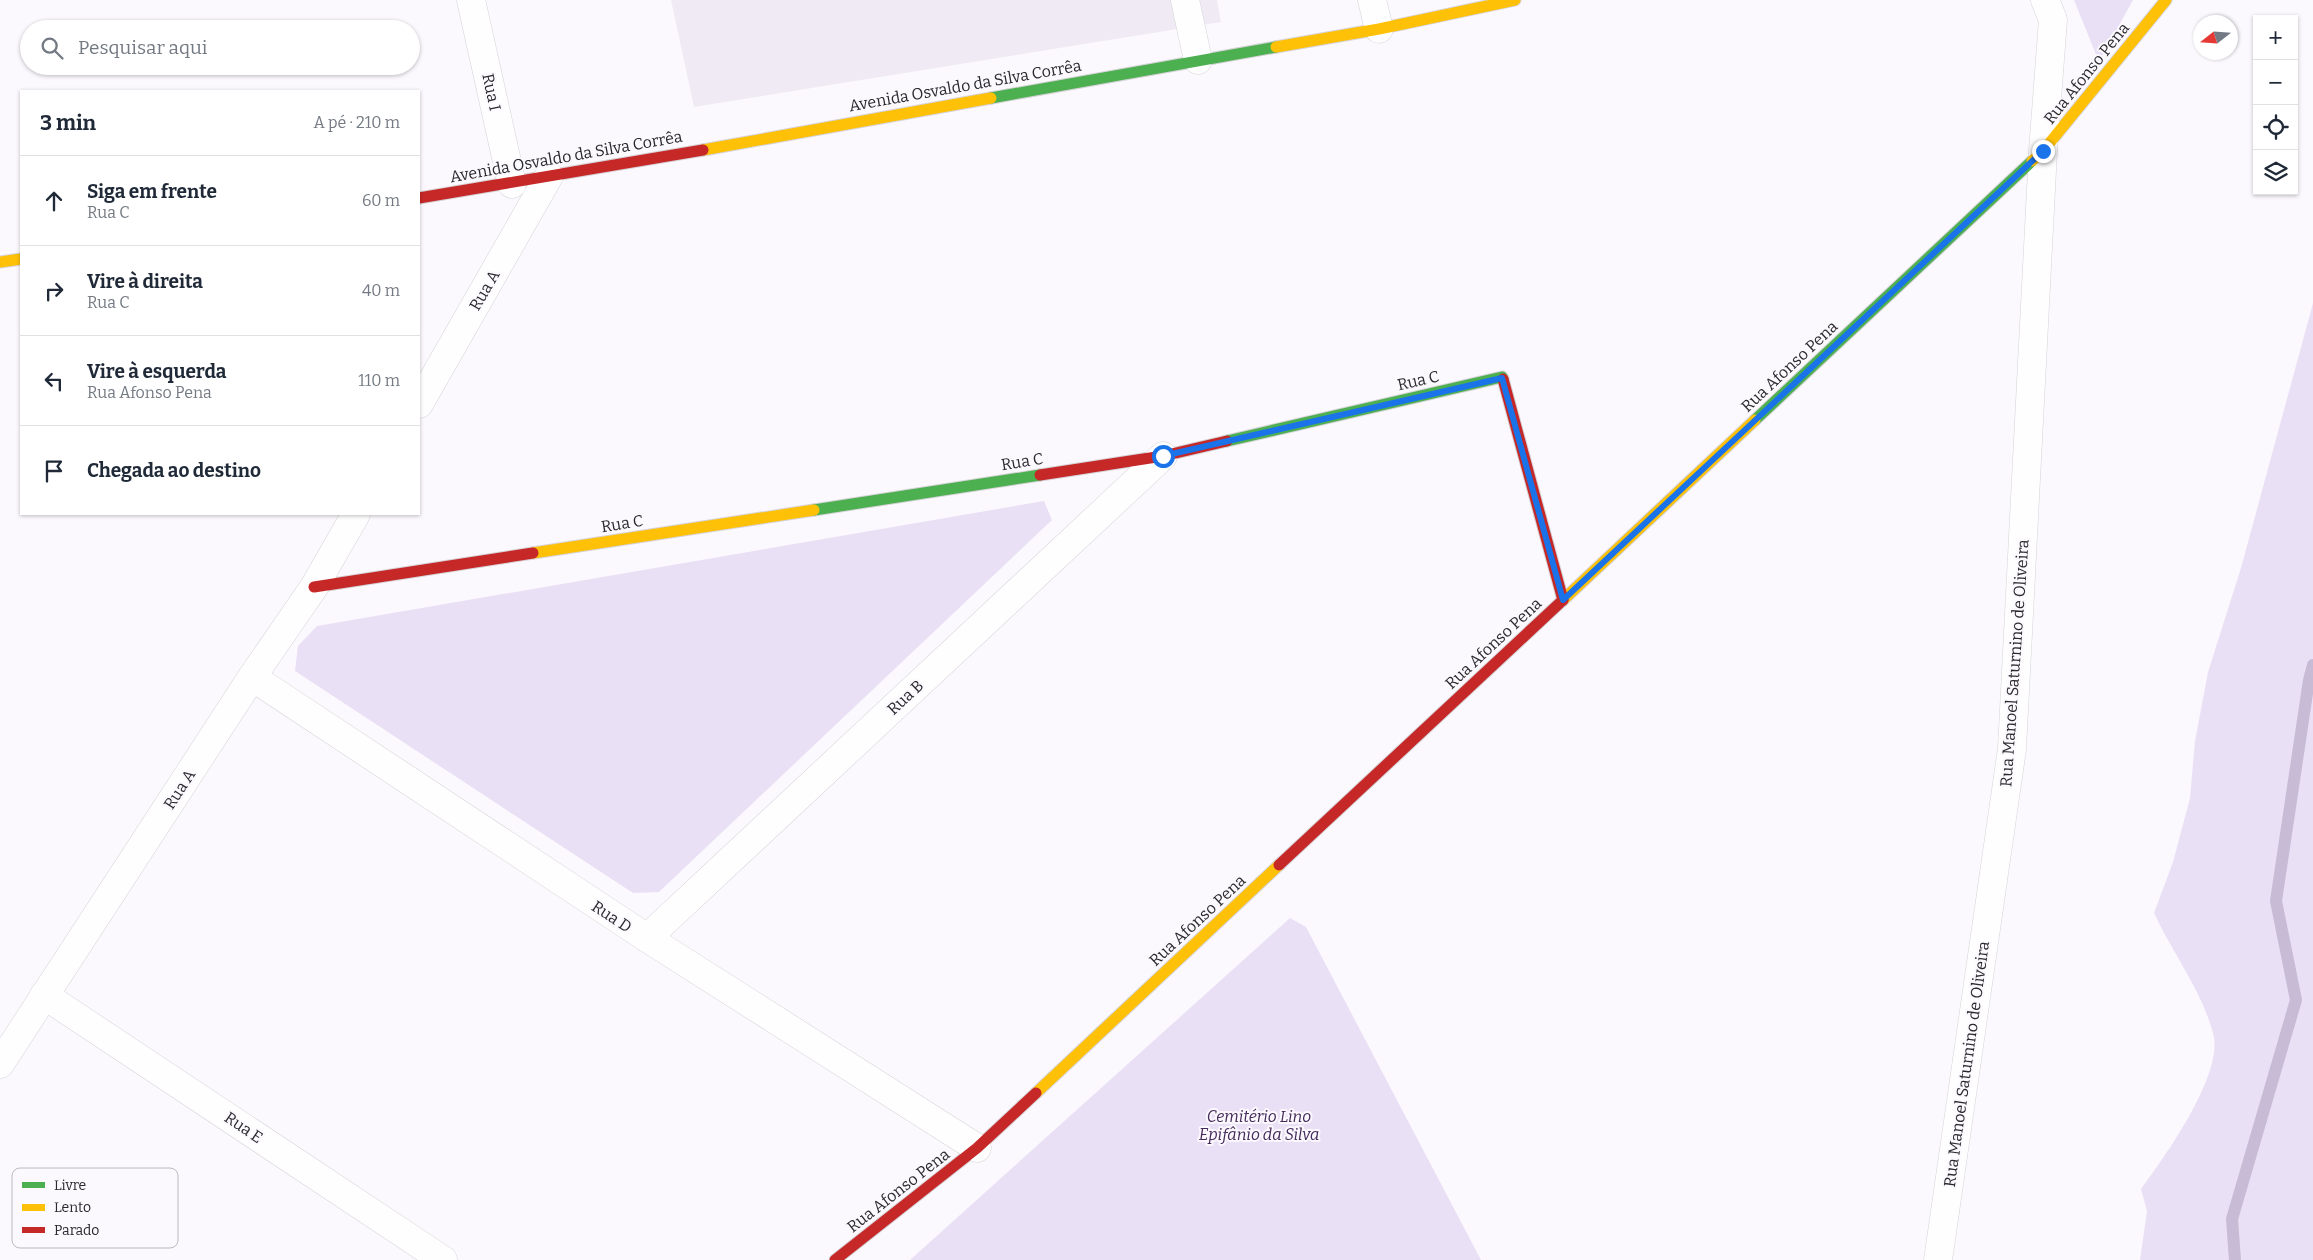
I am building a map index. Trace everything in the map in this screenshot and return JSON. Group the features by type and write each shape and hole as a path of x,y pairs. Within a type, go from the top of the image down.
{"street":[{"name":"Rua I","path":"471,0 512,184"},
{"path":"1185,0 1198,60"},
{"path":"1372,0 1379,29"},
{"name":"Avenida Osvaldo da Silva Corrêa","path":"420,198 512,184 1379,29 1515,0"},
{"name":"Rua Manoel Saturnino de Oliveira","path":"1938,1260 2012,749 2043,151 2053,20 2045,0"},
{"name":"Rua Afonso Pena","path":"835,1260 977,1148 2043,151 2166,0"},
{"name":"Rua A","path":"420,402 549,176"},
{"path":"0,262 20,259"},
{"name":"Rua C","path":"314,587 1163,456 1502,378 1563,600"},
{"name":"Rua B","path":"647,938 1163,456"},
{"name":"Rua A","path":"0,1064 252,677 314,587 355,515"},
{"name":"Rua D","path":"252,677 647,938 977,1148"},
{"name":"Rua E","path":"44,995 443,1260"}],"shaded area":[{"path":"671,0 1217,0 1221,22 694,107"}],"green space":[{"path":"2074,0 2133,0 2099,62"},
{"path":"2313,303 2313,1260 2140,1260 2147,1211 2141,1189 2177,1137 2202,1092 2210,1070 2214,1050 2213,1033 2201,1001 2154,913 2173,862 2190,798 2195,741 2208,672 2241,568"},
{"path":"1044,501 1052,520 659,892 633,893 295,671 298,646 317,626"},
{"name":"Cemitério Lino Epifânio da Silva","path":"1290,918 1306,927 1481,1260 910,1260"}],"waterway":[{"path":"2235,1260 2232,1219 2296,1000 2276,901 2309,680 2313,665"}],"traffic: fast":[{"path":"991,98 1276,47"},
{"path":"1755,420 2032,161"},
{"path":"1227,441 1502,377 1503,379"},
{"path":"814,510 1040,475"}],"traffic: slow":[{"path":"1276,47 1379,29 1515,0"},
{"path":"2032,161 2043,151 2166,0"},
{"path":"703,150 991,98"},
{"path":"0,262 20,259"},
{"path":"1563,600 1755,420"},
{"path":"533,553 814,510"},
{"path":"1036,1093 1279,865"}],"traffic: jam":[{"path":"420,198 703,150"},
{"path":"1503,379 1563,600"},
{"path":"1040,475 1163,456 1227,441"},
{"path":"314,587 533,553"},
{"path":"1279,865 1563,600"},
{"path":"835,1260 977,1148 1036,1093"}],"route":[{"path":"1163,456 1502,378 1563,600 2043,151"}]}
